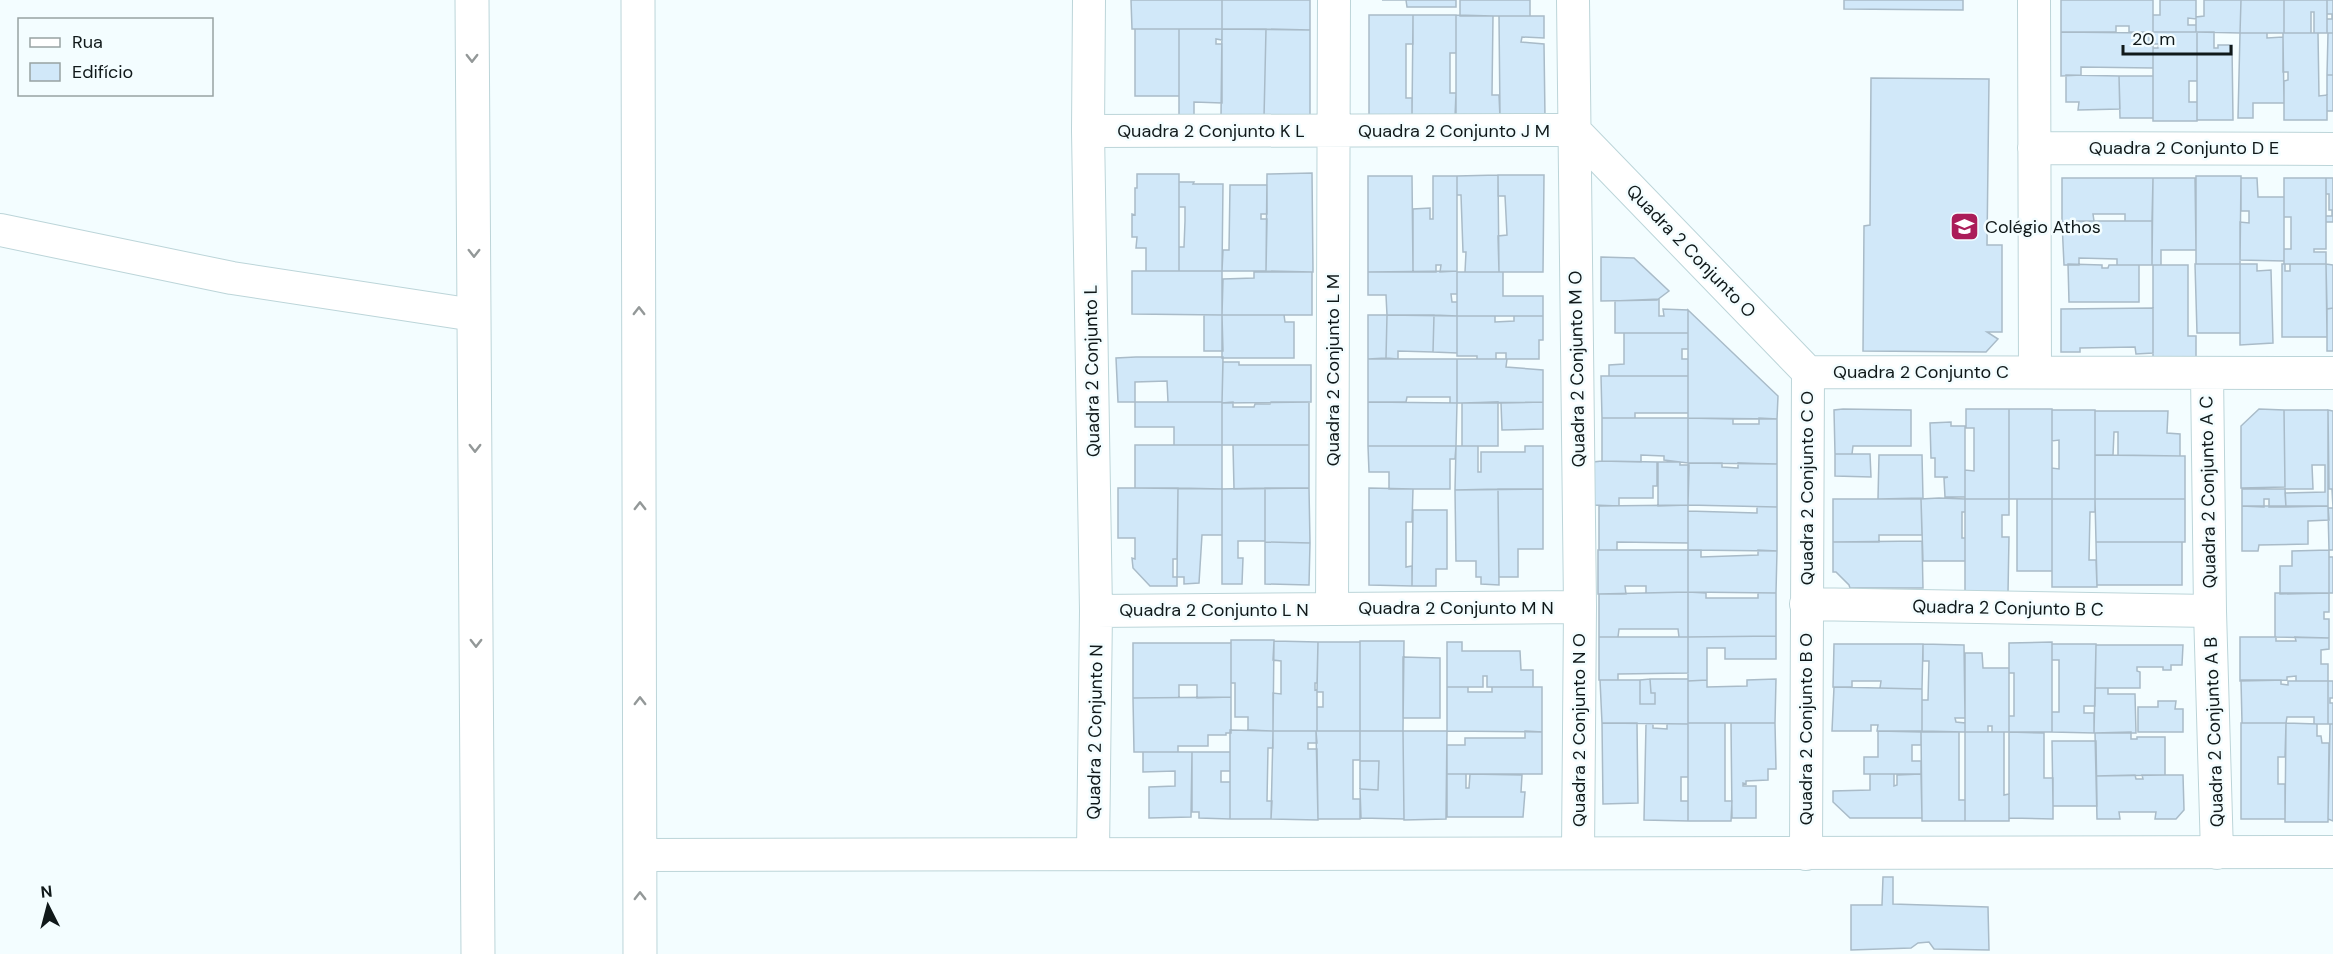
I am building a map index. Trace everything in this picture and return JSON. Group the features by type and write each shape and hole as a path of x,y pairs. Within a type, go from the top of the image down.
{"highway":[{"path":"472,0 478,954"},
{"path":"638,0 640,954"}],"street":[{"name":"Quadra 2 Conjunto L","path":"1089,0 1088,131 1096,611"},
{"name":"Quadra 2 Conjunto L M","path":"1332,609 1334,0"},
{"name":"Quadra 2 Conjunto M O","path":"1573,0 1580,608"},
{"path":"2034,0 2035,372"},
{"name":"Quadra 2 Conjunto J M","path":"1334,131 1575,130"},
{"name":"Quadra 2 Conjunto O","path":"1575,130 1808,372"},
{"name":"Quadra 2 Conjunto K L","path":"1088,131 1334,131"},
{"name":"Quadra 2 Conjunto D E","path":"2034,148 2333,148"},
{"path":"0,230 232,278 474,315"},
{"name":"Quadra 2 Conjunto C","path":"1808,372 2333,374"},
{"name":"Quadra 2 Conjunto C O","path":"1806,604 1808,372"},
{"name":"Quadra 2 Conjunto A C","path":"2207,373 2210,611"},
{"name":"Quadra 2 Conjunto B C","path":"1806,604 2210,611"},
{"name":"Quadra 2 Conjunto B O","path":"1806,604 1806,854"},
{"name":"Quadra 2 Conjunto M N","path":"1332,609 1580,608"},
{"name":"Quadra 2 Conjunto N O","path":"1578,853 1580,608"},
{"name":"Quadra 2 Conjunto L N","path":"1096,611 1332,609"},
{"name":"Quadra 2 Conjunto N","path":"1093,852 1096,611"},
{"name":"Quadra 2 Conjunto A B","path":"2210,611 2217,853"},
{"path":"640,855 1093,852 1806,854 2333,852"}],"building":[{"path":"1131,0 1222,0 1222,29 1132,29"},
{"path":"1222,0 1310,0 1310,30 1222,29"},
{"path":"1406,0 1456,0 1456,7 1407,7"},
{"path":"1460,0 1530,0 1530,16 1460,16"},
{"path":"1844,0 1963,0 1963,10 1844,9"},
{"path":"2061,0 2153,0 2153,32 2129,32 2129,26 2116,26 2116,32 2061,32"},
{"path":"2160,0 2196,0 2196,19 2188,18 2188,25 2196,25 2196,32 2153,32 2153,15 2160,15"},
{"path":"2204,0 2241,0 2240,33 2196,32 2196,17 2204,16"},
{"path":"2241,0 2284,0 2284,33 2240,33"},
{"path":"2284,0 2327,0 2327,33 2314,33 2314,12 2311,12 2311,33 2284,33"},
{"path":"2327,0 2333,0 2333,33 2327,33 2327,19 2332,19 2332,14 2327,14"},
{"path":"1369,15 1413,15 1413,44 1406,44 1406,98 1412,98 1412,117 1369,118"},
{"path":"1413,15 1456,15 1456,53 1450,53 1450,93 1456,93 1455,117 1412,117"},
{"path":"1456,15 1493,16 1492,95 1499,95 1500,118 1456,118"},
{"path":"1499,16 1544,16 1544,38 1522,37 1521,42 1544,44 1545,118 1500,118"},
{"path":"1135,29 1179,29 1179,96 1135,96"},
{"path":"1179,29 1222,29 1222,40 1216,39 1216,44 1222,44 1222,103 1194,102 1194,117 1179,116"},
{"path":"1222,29 1266,29 1264,118 1221,117"},
{"path":"1266,29 1310,30 1310,118 1264,118"},
{"path":"2061,32 2149,33 2149,46 2153,46 2153,68 2081,67 2081,75 2061,76"},
{"path":"2153,32 2197,32 2197,81 2189,81 2189,102 2197,102 2197,121 2153,121 2153,48 2158,48 2159,44 2153,44"},
{"path":"2197,32 2214,32 2214,48 2218,48 2218,45 2232,45 2233,120 2197,120"},
{"path":"2240,33 2267,33 2267,38 2283,37 2284,103 2253,103 2253,118 2238,118"},
{"path":"2283,33 2318,33 2319,96 2327,95 2327,120 2284,120 2284,81 2288,80 2288,72 2283,72"},
{"path":"2328,33 2333,33 2333,75 2327,75"},
{"path":"2066,75 2119,76 2120,109 2078,110 2079,102 2066,102"},
{"path":"2327,75 2333,75 2333,111 2327,111"},
{"path":"2119,76 2153,76 2153,118 2120,118"},
{"name":"Colégio Athos","path":"1871,78 1989,79 1987,245 2002,245 2002,332 1987,332 1998,339 1986,352 1863,351 1864,226 1870,225"},
{"path":"1312,173 1313,272 1266,271 1267,174"},
{"path":"1137,174 1179,174 1179,271 1146,271 1146,248 1136,248 1137,237 1132,237 1132,214 1135,215"},
{"path":"1498,175 1499,272 1465,272 1466,252 1463,252 1461,195 1457,195 1457,176"},
{"path":"1498,175 1544,175 1543,272 1499,272 1498,236 1507,235 1505,196 1498,196"},
{"path":"1368,176 1412,176 1413,272 1368,272"},
{"path":"1433,176 1457,176 1457,271 1440,272 1441,265 1436,265 1436,272 1413,272 1413,209 1430,208 1430,219 1433,219"},
{"path":"2196,176 2241,176 2240,264 2196,264"},
{"path":"2062,178 2153,178 2152,221 2125,221 2125,214 2093,214 2094,221 2062,222"},
{"path":"2153,178 2195,178 2196,250 2161,250 2161,265 2152,265"},
{"path":"2241,178 2257,178 2258,197 2284,197 2284,261 2240,260 2240,222 2249,223 2249,211 2241,211"},
{"path":"2284,178 2326,178 2326,249 2314,249 2314,252 2326,252 2326,264 2284,264 2284,249 2291,249 2291,217 2284,217"},
{"path":"2326,178 2333,178 2333,222 2326,222 2326,216 2332,216 2332,210 2329,210 2329,194 2326,194"},
{"path":"1179,182 1223,184 1222,271 1179,271 1179,247 1184,247 1185,207 1179,207"},
{"path":"1230,185 1267,185 1267,214 1261,214 1261,219 1267,219 1266,271 1222,271 1223,250 1229,250"},
{"path":"2152,221 2152,265 2117,265 2117,259 2079,258 2079,265 2064,265 2062,222"},
{"path":"1601,257 1634,258 1669,291 1657,300 1601,301"},
{"path":"2068,264 2102,265 2102,268 2108,268 2109,265 2139,265 2139,302 2069,302"},
{"path":"2195,264 2240,264 2240,333 2197,333"},
{"path":"2240,264 2257,264 2257,271 2271,270 2273,343 2240,345"},
{"path":"2282,264 2285,264 2285,271 2290,271 2290,264 2326,264 2327,337 2282,337"},
{"path":"2326,264 2333,265 2333,308 2327,309"},
{"path":"2153,265 2188,265 2188,336 2196,336 2196,358 2153,359"},
{"path":"1132,271 1222,271 1222,315 1132,314"},
{"path":"1457,271 1457,294 1451,294 1452,302 1457,302 1457,316 1387,315 1386,295 1368,295 1368,272"},
{"path":"1254,272 1312,272 1312,315 1222,315 1223,279 1254,278"},
{"path":"1457,272 1503,272 1503,296 1543,296 1543,316 1457,316"},
{"path":"1659,299 1659,316 1664,316 1663,309 1688,310 1688,333 1615,333 1615,301"},
{"path":"2153,308 2153,353 2136,354 2135,347 2080,348 2080,352 2061,352 2061,309"},
{"path":"2333,308 2333,351 2327,351 2327,309"},
{"path":"1688,310 1778,396 1777,419 1688,418"},
{"path":"1204,315 1222,315 1223,351 1204,351"},
{"path":"1222,315 1284,315 1285,322 1294,322 1294,358 1222,358"},
{"path":"1368,315 1387,315 1386,358 1368,359"},
{"path":"1387,315 1434,315 1433,352 1398,351 1398,359 1386,358"},
{"path":"1434,315 1457,316 1457,353 1433,352"},
{"path":"1457,316 1495,316 1495,322 1514,321 1514,316 1543,316 1543,340 1539,340 1539,359 1506,359 1506,353 1496,353 1496,359 1457,356"},
{"path":"1624,333 1688,333 1688,349 1682,349 1682,359 1688,359 1688,376 1609,376 1609,365 1624,364"},
{"path":"1223,357 1222,402 1168,402 1167,381 1135,382 1135,402 1118,402 1116,358"},
{"path":"1368,359 1457,359 1457,403 1450,403 1450,397 1407,397 1406,402 1368,402"},
{"path":"1457,359 1507,359 1506,367 1543,370 1543,402 1457,403"},
{"path":"1223,362 1239,362 1239,365 1311,365 1311,402 1222,403"},
{"path":"1601,376 1688,376 1688,413 1635,413 1635,418 1602,418"},
{"path":"1135,402 1222,402 1222,445 1174,445 1174,427 1135,427"},
{"path":"1233,402 1233,407 1254,407 1255,404 1270,404 1271,402 1309,402 1309,445 1222,445 1222,403"},
{"path":"1368,402 1457,403 1456,446 1368,446"},
{"path":"1498,402 1498,446 1462,446 1462,403"},
{"path":"1543,402 1543,429 1502,430 1501,403"},
{"path":"1966,409 2009,409 2009,499 1965,499 1965,470 1974,471 1974,428 1966,428"},
{"path":"2009,409 2052,409 2052,499 2009,499"},
{"path":"2259,409 2284,410 2285,487 2241,488 2241,426"},
{"path":"1834,410 1911,410 1911,446 1853,446 1852,454 1835,454"},
{"path":"2052,410 2095,410 2095,499 2052,499 2052,468 2059,469 2059,440 2052,441"},
{"path":"2284,410 2328,410 2328,506 2286,507 2285,493 2325,492 2325,465 2312,465 2313,489 2285,489"},
{"path":"2328,410 2333,411 2333,508 2332,489 2329,489"},
{"path":"2095,411 2168,411 2167,433 2180,434 2180,456 2118,455 2118,432 2114,432 2113,455 2095,455"},
{"path":"1602,418 1688,418 1688,463 1664,460 1664,456 1641,455 1641,462 1602,461"},
{"path":"1688,418 1733,419 1733,424 1759,424 1759,418 1777,419 1777,464 1688,463"},
{"path":"1951,422 1951,426 1965,426 1965,497 1945,497 1944,478 1948,477 1935,477 1935,458 1931,458 1930,423"},
{"path":"1135,445 1222,445 1222,489 1135,488"},
{"path":"1233,445 1309,445 1309,488 1234,489"},
{"path":"1368,446 1456,446 1455,459 1450,459 1450,489 1389,489 1389,472 1369,472"},
{"path":"1456,446 1478,446 1478,472 1481,472 1481,452 1525,452 1525,446 1543,446 1543,489 1455,490"},
{"path":"1835,454 1870,454 1871,477 1835,476"},
{"path":"1879,455 1922,455 1923,498 1878,499"},
{"path":"2095,455 2185,456 2185,499 2095,499"},
{"path":"1593,462 1657,462 1657,486 1653,486 1653,498 1619,498 1619,506 1593,505"},
{"path":"1658,462 1680,462 1680,465 1689,465 1688,505 1658,506"},
{"path":"1688,463 1722,463 1722,467 1738,468 1738,463 1777,464 1777,507 1688,505"},
{"path":"1118,488 1178,488 1177,559 1173,559 1173,577 1177,577 1177,586 1150,586 1133,568 1135,538 1118,538"},
{"path":"1178,488 1222,489 1222,535 1202,535 1199,583 1184,584 1184,577 1177,577"},
{"path":"1265,488 1265,541 1238,541 1238,558 1243,558 1242,584 1222,584 1222,489"},
{"path":"1265,488 1309,488 1310,543 1265,542"},
{"path":"1369,488 1413,489 1412,522 1406,522 1406,567 1412,566 1412,586 1369,585"},
{"path":"1498,489 1499,585 1481,584 1481,577 1476,577 1476,561 1456,561 1455,490"},
{"path":"1498,489 1543,489 1543,549 1518,549 1518,577 1499,577"},
{"path":"2242,489 2285,489 2286,507 2269,507 2269,499 2264,499 2264,507 2242,506"},
{"path":"1833,499 1921,499 1922,535 1879,535 1879,542 1833,542"},
{"path":"1921,499 1965,499 1965,512 1962,512 1962,538 1965,538 1965,561 1923,561"},
{"path":"1965,499 2009,499 2009,515 2002,515 2002,537 2009,537 2008,593 1965,593"},
{"path":"2017,499 2052,499 2052,571 2017,571"},
{"path":"2052,499 2095,499 2095,512 2090,512 2089,560 2096,560 2097,587 2052,587"},
{"path":"2095,499 2185,499 2185,542 2096,542"},
{"path":"1688,505 1688,543 1617,542 1617,550 1599,550 1599,506"},
{"path":"2242,506 2328,506 2329,520 2308,521 2308,544 2259,545 2258,551 2242,551"},
{"path":"1757,507 1777,507 1777,551 1688,550 1688,511 1757,513"},
{"path":"2328,508 2333,508 2333,550 2329,550"},
{"path":"1413,510 1447,510 1447,569 1436,569 1436,586 1412,586"},
{"path":"1922,541 1923,588 1850,588 1836,572 1833,572 1833,542"},
{"path":"1265,542 1310,543 1309,585 1265,584"},
{"path":"2096,542 2182,542 2182,585 2097,585"},
{"path":"1598,550 1688,550 1688,592 1646,593 1646,586 1625,586 1626,594 1598,594"},
{"path":"1688,550 1701,550 1701,557 1758,555 1758,550 1777,551 1776,593 1688,592"},
{"path":"2329,550 2329,593 2280,594 2280,566 2292,566 2292,551"},
{"path":"2329,557 2333,557 2333,593 2329,593"},
{"path":"1688,592 1688,637 1679,637 1678,629 1619,629 1618,637 1599,637 1599,594"},
{"path":"1688,592 1706,593 1706,598 1758,598 1758,593 1776,593 1776,636 1688,637"},
{"path":"2275,593 2329,593 2329,612 2324,612 2324,619 2329,619 2329,638 2275,637"},
{"path":"1776,636 1776,659 1725,659 1725,648 1707,648 1707,680 1688,681 1688,637"},
{"path":"1599,637 1688,637 1688,673 1618,674 1618,680 1599,680"},
{"path":"2240,637 2276,637 2276,641 2296,641 2295,637 2329,638 2329,649 2321,650 2321,664 2328,664 2328,681 2296,681 2296,676 2287,677 2287,680 2240,681"},
{"path":"1231,640 1274,640 1273,731 1248,730 1248,717 1235,717 1235,683 1231,683"},
{"path":"1274,641 1318,642 1317,683 1315,683 1317,731 1273,731 1273,693 1281,694 1281,661 1273,660"},
{"path":"1360,641 1404,641 1403,731 1360,731"},
{"path":"1318,642 1360,642 1360,731 1317,731 1317,707 1323,707 1323,692 1317,692"},
{"path":"1447,642 1462,642 1462,651 1520,651 1521,670 1533,670 1533,687 1487,687 1487,676 1483,676 1483,687 1447,687"},
{"path":"2052,642 2052,732 2009,732 2009,716 2014,716 2014,673 2009,673 2009,643"},
{"path":"1133,643 1231,643 1231,697 1197,698 1197,685 1179,685 1179,698 1133,698"},
{"path":"1834,644 1923,644 1922,689 1880,688 1881,681 1852,681 1852,687 1833,687"},
{"path":"1923,644 1964,645 1965,718 1955,718 1956,722 1965,723 1965,732 1922,731 1922,700 1928,700 1929,661 1923,661"},
{"path":"2052,644 2096,644 2095,706 2084,706 2084,713 2094,713 2094,733 2052,732 2052,712 2059,712 2059,660 2052,660"},
{"path":"2096,645 2183,645 2182,665 2171,665 2171,670 2163,670 2163,667 2137,667 2137,671 2140,672 2140,688 2095,688"},
{"path":"1965,653 1982,653 1983,668 2009,668 2009,732 1992,732 1992,726 1988,726 1988,732 1965,732"},
{"path":"1403,657 1440,658 1440,718 1403,718"},
{"path":"1650,679 1651,693 1655,693 1655,704 1640,704 1640,680"},
{"path":"1650,679 1688,679 1688,724 1602,723 1600,680 1640,680 1640,704 1655,704 1655,693 1651,693"},
{"path":"1776,679 1775,723 1688,723 1688,681 1707,680 1707,687 1747,686 1747,680"},
{"path":"2241,680 2281,680 2281,684 2288,685 2288,681 2328,681 2328,724 2314,724 2314,717 2287,717 2286,723 2242,723"},
{"path":"2328,681 2333,681 2333,698 2330,698 2330,703 2333,703 2333,724 2328,724"},
{"path":"1447,687 1468,687 1468,692 1492,692 1492,687 1542,687 1542,732 1447,731"},
{"path":"1834,687 1922,689 1922,731 1877,731 1878,725 1871,725 1871,731 1832,731"},
{"path":"2095,688 2108,688 2108,694 2135,694 2136,733 2094,733"},
{"path":"1231,697 1231,733 1208,735 1208,746 1178,746 1178,752 1134,752 1133,698"},
{"path":"2158,701 2176,701 2175,709 2183,709 2183,732 2138,732 2138,707 2158,707"},
{"path":"1602,723 1637,723 1638,803 1603,804"},
{"path":"1688,723 1725,723 1725,801 1732,801 1731,821 1688,821"},
{"path":"1731,723 1775,723 1776,769 1768,769 1768,780 1743,783 1743,786 1756,786 1756,818 1732,818"},
{"path":"2241,723 2286,723 2285,757 2278,757 2278,784 2285,784 2285,819 2241,819"},
{"path":"2286,723 2317,724 2317,736 2321,736 2322,743 2329,743 2328,822 2285,822"},
{"path":"1646,724 1653,724 1653,728 1667,729 1667,724 1688,724 1688,777 1681,777 1681,801 1688,801 1688,821 1644,820"},
{"path":"2330,724 2333,724 2333,821 2328,819"},
{"path":"1230,730 1273,731 1273,748 1268,748 1267,801 1272,801 1271,819 1230,819"},
{"path":"1273,731 1316,731 1317,743 1308,743 1308,749 1317,749 1318,820 1271,819"},
{"path":"1316,731 1360,731 1360,760 1353,760 1353,799 1360,799 1360,819 1318,819"},
{"path":"1360,731 1403,731 1404,819 1361,818 1360,789 1378,790 1379,761 1360,761"},
{"path":"1403,731 1447,731 1446,819 1404,820"},
{"path":"1525,731 1542,732 1542,774 1447,774 1447,745 1465,745 1465,738 1525,738"},
{"path":"1878,731 1921,732 1921,745 1912,745 1912,761 1921,761 1921,774 1864,774 1864,757 1878,757"},
{"path":"1921,732 1959,732 1959,800 1965,800 1965,821 1922,821"},
{"path":"1965,732 2004,732 2004,795 2009,794 2009,821 1965,821"},
{"path":"2009,732 2044,733 2044,778 2053,778 2053,819 2009,818"},
{"path":"2131,732 2131,739 2165,737 2165,775 2096,776 2095,733"},
{"path":"2052,741 2096,741 2097,806 2053,806"},
{"path":"1143,752 1192,752 1191,817 1149,818 1149,787 1175,786 1175,771 1143,772"},
{"path":"1192,752 1230,752 1230,771 1221,771 1221,782 1230,782 1230,819 1199,818 1199,812 1192,812"},
{"path":"1360,761 1379,761 1378,790 1360,789"},
{"path":"1447,774 1466,774 1466,788 1469,788 1470,774 1522,775 1521,792 1525,792 1523,817 1447,817"},
{"path":"1870,774 1894,774 1894,786 1897,785 1897,775 1921,774 1922,818 1850,818 1833,802 1833,791 1870,790"},
{"path":"2135,775 2136,779 2143,779 2142,775 2183,775 2184,810 2176,819 2155,819 2156,812 2119,812 2120,819 2097,819 2096,776"},
{"path":"1883,877 1893,877 1893,904 1988,907 1989,950 1934,949 1929,942 1918,943 1911,948 1851,950 1851,905 1882,905"}],"place":[{"name":"Colégio Athos","path":"1964,227"}]}
